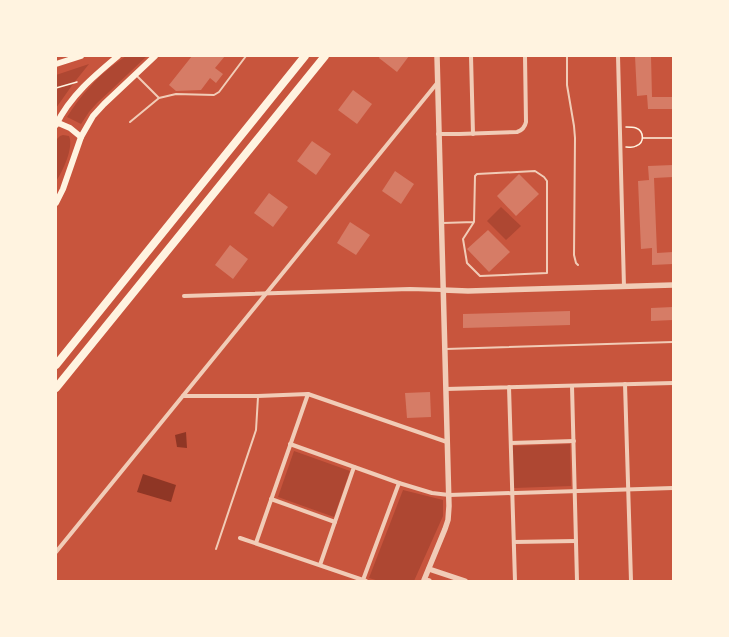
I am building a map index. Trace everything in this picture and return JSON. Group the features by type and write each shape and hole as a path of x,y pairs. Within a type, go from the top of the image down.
{"highway":[{"path":"56,365 305,56"},
{"path":"56,388 325,56"}],"main road":[{"path":"56,64 81,56"},
{"path":"81,137 70,128 56,123 70,102 82,88 118,56"},
{"path":"56,203 59,189 81,137 91,120 104,104 155,56"}],"street":[{"path":"426,580 429,569 446,529 449,513 437,56"},
{"path":"471,56 473,134"},
{"path":"438,134 517,132 523,129 526,122 525,56"},
{"path":"618,56 624,287"},
{"path":"56,552 438,82"},
{"path":"184,296 410,289 468,291 673,285"},
{"path":"446,390 673,382"},
{"path":"625,384 632,581"},
{"path":"572,386 577,581"},
{"path":"509,388 515,581"},
{"path":"183,396 308,394 447,442"},
{"path":"256,543 308,394"},
{"path":"511,443 574,441"},
{"path":"290,444 399,483 432,493 449,495 673,488"},
{"path":"320,565 354,467"},
{"path":"240,538 364,581 399,483"},
{"path":"272,499 335,522"},
{"path":"514,542 576,541"},
{"path":"429,569 465,581"}],"lane":[{"path":"130,122 159,98 176,94 214,95 219,92 246,56"},
{"path":"566,56 567,85 574,126 574,255 578,266"},
{"path":"135,74 159,98"},
{"path":"535,171 544,177 547,181 547,273 480,276 467,262 463,239 474,222 475,176 477,174 535,171"},
{"path":"441,223 474,222"},
{"path":"445,349 673,342"},
{"path":"216,549 256,430 258,396"}],"path":[{"path":"56,88 78,82"},
{"path":"620,127 636,128 641,132 643,138 642,142 637,146 620,148"},
{"path":"643,138 673,138"}],"shaded area":[{"path":"126,56 147,56 97,103 81,124 67,117 94,83 107,70"},
{"path":"89,64 73,84 56,108 56,75"},
{"path":"63,135 69,136 70,146 65,165 56,181 56,140"},
{"path":"501,207 521,226 506,240 487,221"},
{"path":"186,432 187,448 177,447 175,435"},
{"path":"570,444 571,486 514,488 512,446"},
{"path":"294,451 350,471 334,517 278,497"},
{"path":"143,474 176,485 171,502 137,492"},
{"path":"403,490 443,500 443,516 414,581 379,581 369,578"}],"building":[{"path":"192,56 225,56 215,68 223,74 216,83 210,78 201,90 176,91 169,85"},
{"path":"380,56 409,56 397,72 379,58"},
{"path":"635,56 651,56 652,97 673,97 673,109 648,109 647,95 637,96"},
{"path":"353,90 372,104 357,124 338,110"},
{"path":"312,141 331,154 316,175 297,161"},
{"path":"673,165 673,177 654,178 657,253 673,252 673,264 652,265 652,248 641,249 638,181 649,180 648,166"},
{"path":"395,171 414,184 401,204 382,191"},
{"path":"519,174 539,194 516,216 497,196"},
{"path":"269,193 288,207 273,227 254,213"},
{"path":"350,222 370,235 356,255 337,243"},
{"path":"488,230 510,252 489,272 467,249"},
{"path":"230,245 248,259 233,279 215,265"},
{"path":"673,307 673,320 651,321 651,308"},
{"path":"570,311 570,325 463,328 463,314"},
{"path":"430,392 431,417 407,418 405,393"}]}
